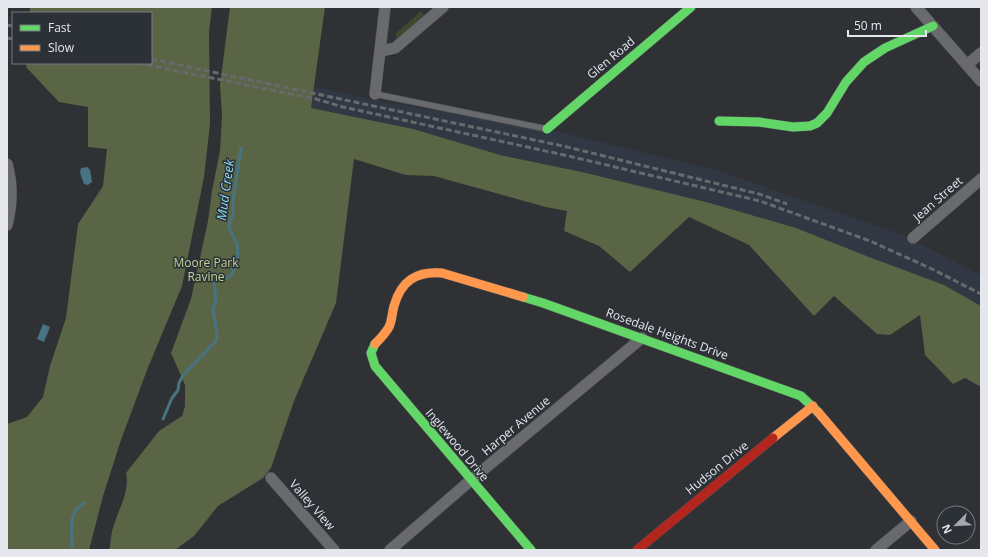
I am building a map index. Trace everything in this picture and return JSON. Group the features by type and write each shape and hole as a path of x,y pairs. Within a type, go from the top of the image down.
{"street":[{"path":"376,94 385,7"},
{"path":"381,51 395,48 443,7"},
{"name":"Glen Road","path":"547,129 691,7"},
{"path":"916,7 981,81"},
{"path":"719,121 764,123 802,127 816,124 827,114 855,70 871,56 888,45 932,26"},
{"path":"967,65 981,53"},
{"path":"7,164 11,184 12,201 7,225"},
{"name":"Jean Street","path":"913,238 981,179"},
{"name":"Rosedale Heights Drive","path":"370,353 373,346 388,328 394,304 403,287 414,276 425,272 442,273 543,303 801,396 813,406 935,550"},
{"name":"Harper Avenue","path":"390,550 471,480 642,338"},
{"name":"Inglewood Drive","path":"370,353 375,366 531,550"},
{"name":"Hudson Drive","path":"637,550 813,406"},
{"name":"Valley View","path":"272,478 334,550"},
{"path":"876,550 911,521"}],"lane":[{"path":"376,94 547,129"}],"shaded area":[{"path":"314,86 378,101 547,129 719,171 901,234 981,275 981,306 944,285 796,228 710,203 582,172 500,155 311,108"}],"green space":[{"path":"30,7 212,7 209,32 210,124 204,177 182,286 147,370 121,440 103,496 89,550 7,550 7,424 27,417 43,397 50,366 66,318 78,224 103,186 107,149 88,147 88,107 59,102 26,67 27,64 152,64 152,12 30,12"},
{"name":"Moore Park Ravine","path":"230,7 325,7 311,108 413,129 500,155 582,172 710,203 796,228 944,285 981,306 981,387 965,378 953,384 925,355 920,315 890,335 877,334 834,296 814,316 749,245 689,217 630,272 599,246 564,231 567,211 546,207 434,176 406,175 354,159 336,303 294,401 271,468 263,478 218,506 194,536 175,550 108,550 110,547 113,528 127,486 126,473 159,431 182,416 185,406 185,385 171,353 191,299 208,221 220,151 222,116 220,85"},
{"path":"421,11 424,15 403,34 395,39 396,33"}],"water":[{"path":"87,167 90,170 92,182 88,185 84,184 80,173 81,168"},
{"path":"43,324 50,327 44,342 37,339"}],"waterway":[{"name":"Mud Creek","path":"163,419 172,398 178,390 179,383 183,375 216,341 217,334 213,309 216,299 214,283 216,280 227,278 232,274 238,255 237,244 229,225 233,214 233,201 241,148"},
{"name":"Mud Creek","path":"72,550 71,530 73,518 78,507 84,503"}],"railway":[{"path":"7,25 12,26"},
{"path":"7,38 12,39"},
{"path":"152,59 563,146 759,194 787,204"},
{"path":"143,64 316,99 343,107 564,155 760,201 870,241 932,269 981,294"}],"traffic: fast":[{"path":"547,129 691,7"},
{"path":"719,121 759,122 793,127 810,126 817,123 827,113 846,82 864,62 885,48 933,26"},
{"path":"523,297 801,396 818,412"},
{"path":"375,344 371,353 375,366 531,550"}],"traffic: slow":[{"path":"375,344 389,327 394,306 401,290 405,284 417,276 442,273 523,297"},
{"path":"773,438 813,406"},
{"path":"818,412 935,550"}],"traffic: jam":[{"path":"637,550 773,438"}]}
